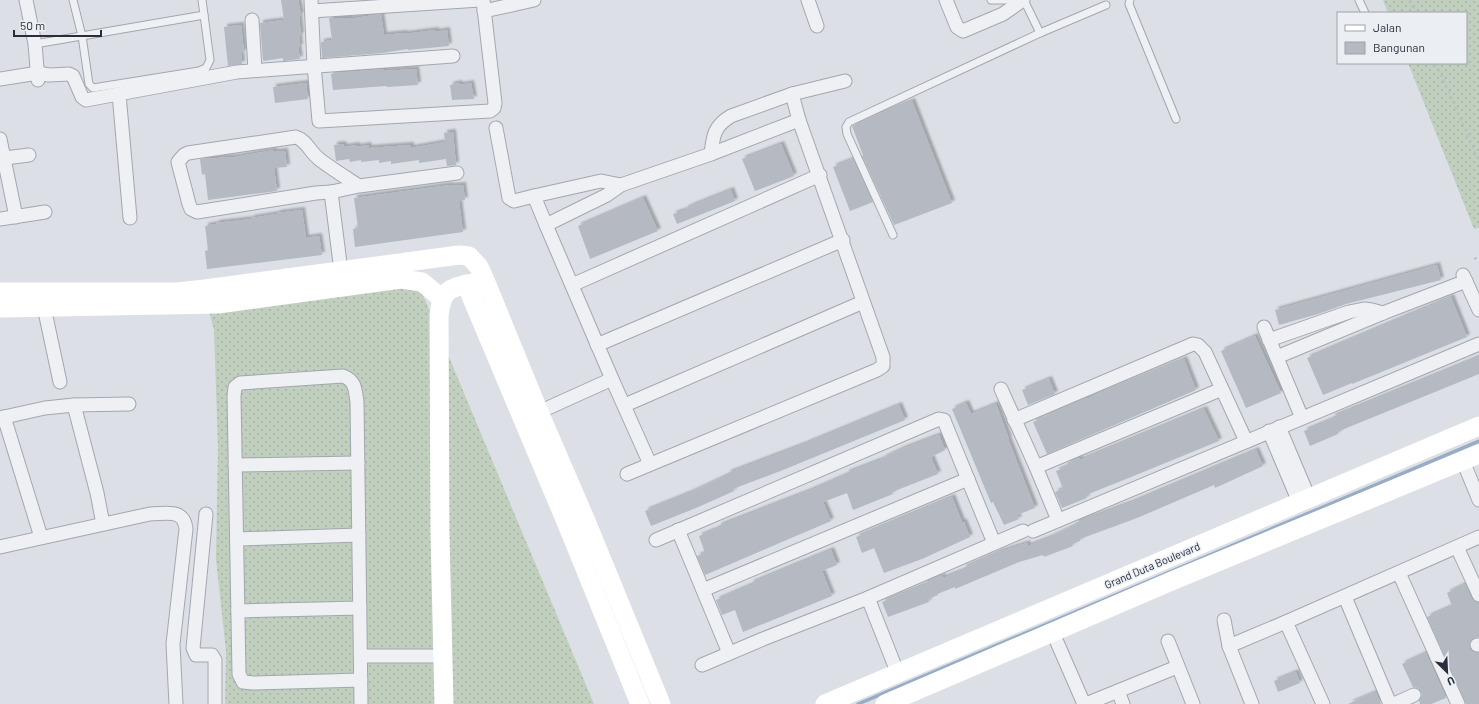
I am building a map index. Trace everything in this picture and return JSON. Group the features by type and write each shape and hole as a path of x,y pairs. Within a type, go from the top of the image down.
{"street":[{"path":"26,0 42,76"},
{"path":"482,4 495,103 494,108 490,111 319,121 311,6 429,1 482,4 534,0"},
{"path":"808,0 817,26"},
{"path":"946,0 957,27 963,31 1003,14 1024,0"},
{"path":"252,20 255,70"},
{"path":"0,79 67,74 73,76 82,97 85,100 237,72 314,65 453,56"},
{"path":"0,86 42,76"},
{"path":"711,154 713,136 717,127 731,116 792,94 845,81"},
{"path":"119,94 130,218"},
{"path":"627,474 877,370 882,366 883,357 820,175 799,120 792,94"},
{"path":"546,225 607,196 621,185 711,154 799,120"},
{"path":"496,128 509,198 514,201 601,181 621,185"},
{"path":"359,186 323,162 302,140 296,137 188,153 178,162 189,204 193,211 196,212 457,172"},
{"path":"0,139 16,218"},
{"path":"4,158 29,155"},
{"path":"572,285 820,175"},
{"path":"331,192 341,272"},
{"path":"534,196 597,345 650,464"},
{"path":"0,219 16,218 45,212"},
{"path":"597,345 843,240"},
{"path":"0,308 44,307 196,298 341,272 460,255 469,256 479,267 539,412 640,704"},
{"path":"1277,357 1465,278 1479,310"},
{"path":"0,292 178,292 218,304 401,279 422,282 442,298"},
{"path":"444,704 439,316 442,298 448,291 466,284 484,280"},
{"path":"466,284 661,704"},
{"path":"625,405 863,302"},
{"path":"44,307 60,382"},
{"path":"1270,340 1349,312 1364,309 1383,313"},
{"path":"1264,327 1302,418"},
{"path":"1014,420 1192,344 1198,345 1205,352 1246,441"},
{"path":"702,665 868,598 994,543 1058,520 1479,344"},
{"path":"361,680 253,683 243,682 239,674 234,396 235,387 240,383 343,376 350,378 355,388 357,402 361,656 361,680 361,704"},
{"path":"539,412 612,379"},
{"path":"1001,389 1058,520"},
{"path":"1036,467 1222,389"},
{"path":"41,537 2,417 45,408 74,405 129,404"},
{"path":"74,405 97,493 103,524"},
{"path":"656,540 939,419 944,420 945,422 994,543"},
{"name":"Grand Duta Boulevard","path":"885,704 1053,633 1304,500 1479,426"},
{"path":"1274,429 1304,500"},
{"path":"1471,458 1479,500"},
{"name":"Grand Duta Boulevard","path":"825,704 898,674 1170,570 1471,458"},
{"path":"235,465 358,463"},
{"path":"703,590 968,478"},
{"path":"0,547 150,514 173,513 181,516 185,521 186,529 173,644 176,704"},
{"path":"196,655 193,648 206,514"},
{"path":"678,530 729,653"},
{"path":"237,539 359,535"},
{"path":"1229,646 1479,538"},
{"path":"1457,547 1479,595"},
{"path":"1399,573 1458,704"},
{"path":"1345,597 1390,704"},
{"path":"868,598 898,674"},
{"path":"238,611 360,608"},
{"path":"1224,620 1229,646 1252,704"},
{"path":"1286,622 1323,704"},
{"path":"1053,633 1085,704 1177,667"},
{"path":"1168,641 1177,667 1193,704"},
{"path":"174,654 212,655 215,660 214,704"},
{"path":"361,656 443,656"},
{"path":"1118,691 1123,704"},
{"path":"1394,704 1414,695"}],"lane":[{"path":"74,0 82,36 89,84 93,88 192,72 206,68 210,60 202,0"},
{"path":"992,0 1014,0"},
{"path":"1024,0 1040,33"},
{"path":"1130,0 1129,4 1176,119"},
{"path":"1359,0 1365,12"},
{"path":"893,234 847,134 846,127 849,122 1106,4"},
{"path":"35,44 204,15"}],"path":[{"path":"1410,0 1415,12"},
{"path":"1436,64 1479,161"},
{"path":"1474,259 1479,258"}],"green space":[{"path":"1383,0 1479,0 1479,228 1474,229 1408,64 1467,64 1467,12 1388,12"},
{"path":"418,283 594,704 225,704 226,651 216,559 218,447 214,330 209,311"}],"building":[{"path":"281,0 298,0 301,15 299,16 301,35 299,36 300,47 298,47 300,59 283,61 283,58 263,61 260,23 284,20"},
{"path":"381,14 384,35 447,30 449,46 322,58 321,42 332,40 329,18 349,19"},
{"path":"241,25 244,52 241,53 242,64 228,66 224,27"},
{"path":"384,69 384,71 416,69 418,85 333,90 331,74"},
{"path":"306,83 308,99 275,103 273,87"},
{"path":"459,83 460,85 471,83 474,99 452,100 450,85"},
{"path":"912,101 952,203 894,225 862,156 863,155 852,126"},
{"path":"453,132 456,165 447,166 446,159 419,163 419,160 391,164 391,161 379,163 379,160 361,162 361,160 350,162 349,159 336,161 334,145 343,144 344,147 357,145 357,147 368,145 369,148 411,145 411,148 445,142 444,133"},
{"path":"781,144 794,176 755,191 742,159"},
{"path":"274,150 274,152 285,151 287,167 274,168 277,191 208,200 205,174 202,175 200,159 235,157"},
{"path":"853,159 873,202 850,211 833,167"},
{"path":"450,185 463,185 465,200 459,201 463,232 355,247 353,229 358,228 354,198"},
{"path":"731,190 735,201 677,224 673,214"},
{"path":"643,198 658,231 590,259 578,226"},
{"path":"302,210 306,238 319,236 322,255 207,269 205,251 208,250 205,226"},
{"path":"1437,265 1441,280 1346,304 1279,325 1275,310"},
{"path":"1451,297 1467,337 1323,395 1307,358"},
{"path":"1255,336 1281,393 1246,408 1221,351"},
{"path":"1479,357 1479,374 1349,427 1338,432 1338,434 1310,446 1304,431 1333,419 1332,417"},
{"path":"1184,359 1196,390 1047,454 1033,422 1086,398 1087,399"},
{"path":"1049,379 1055,394 1028,405 1022,390"},
{"path":"966,403 971,414 996,404 1035,508 1017,515 1019,519 1004,525 993,502 991,503 952,409"},
{"path":"899,405 905,420 733,489 734,491 651,526 645,511 692,492 728,475 728,473 802,445"},
{"path":"1204,409 1219,441 1086,495 1087,498 1062,508 1055,492 1063,489 1056,471 1068,466 1067,463 1079,458 1080,460"},
{"path":"939,435 945,450 931,457 938,474 892,492 893,494 853,510 847,493 823,502 831,521 705,575 697,556 705,553 699,536 719,528 718,526 809,491 846,475 846,473"},
{"path":"1256,450 1263,466 1215,488 1214,485 1137,518 1080,539 1080,541 1072,544 1073,546 1044,557 1043,555 1019,562 955,589 955,587 937,594 938,595 928,599 929,602 888,617 882,602 924,585 924,583 964,570 963,568 999,552 1027,543 1028,546 1049,538 1076,525 1075,523 1130,503"},
{"path":"952,497 970,537 922,559 884,573 874,548 862,553 856,537"},
{"path":"831,550 837,565 822,571 832,596 743,632 735,610 722,615 716,600 751,585 751,583"},
{"path":"1465,584 1472,599 1479,603 1479,637 1473,638 1469,645 1473,652 1479,653 1479,704 1466,704 1427,617 1452,606 1447,593"},
{"path":"1426,653 1446,698 1431,704 1420,704 1419,701 1422,696 1421,692 1418,688 1413,687 1402,664"},
{"path":"1296,672 1300,683 1278,692 1274,681"},
{"path":"1376,692 1381,704 1348,704"}],"waterway":[{"path":"858,704 1479,441"}]}
